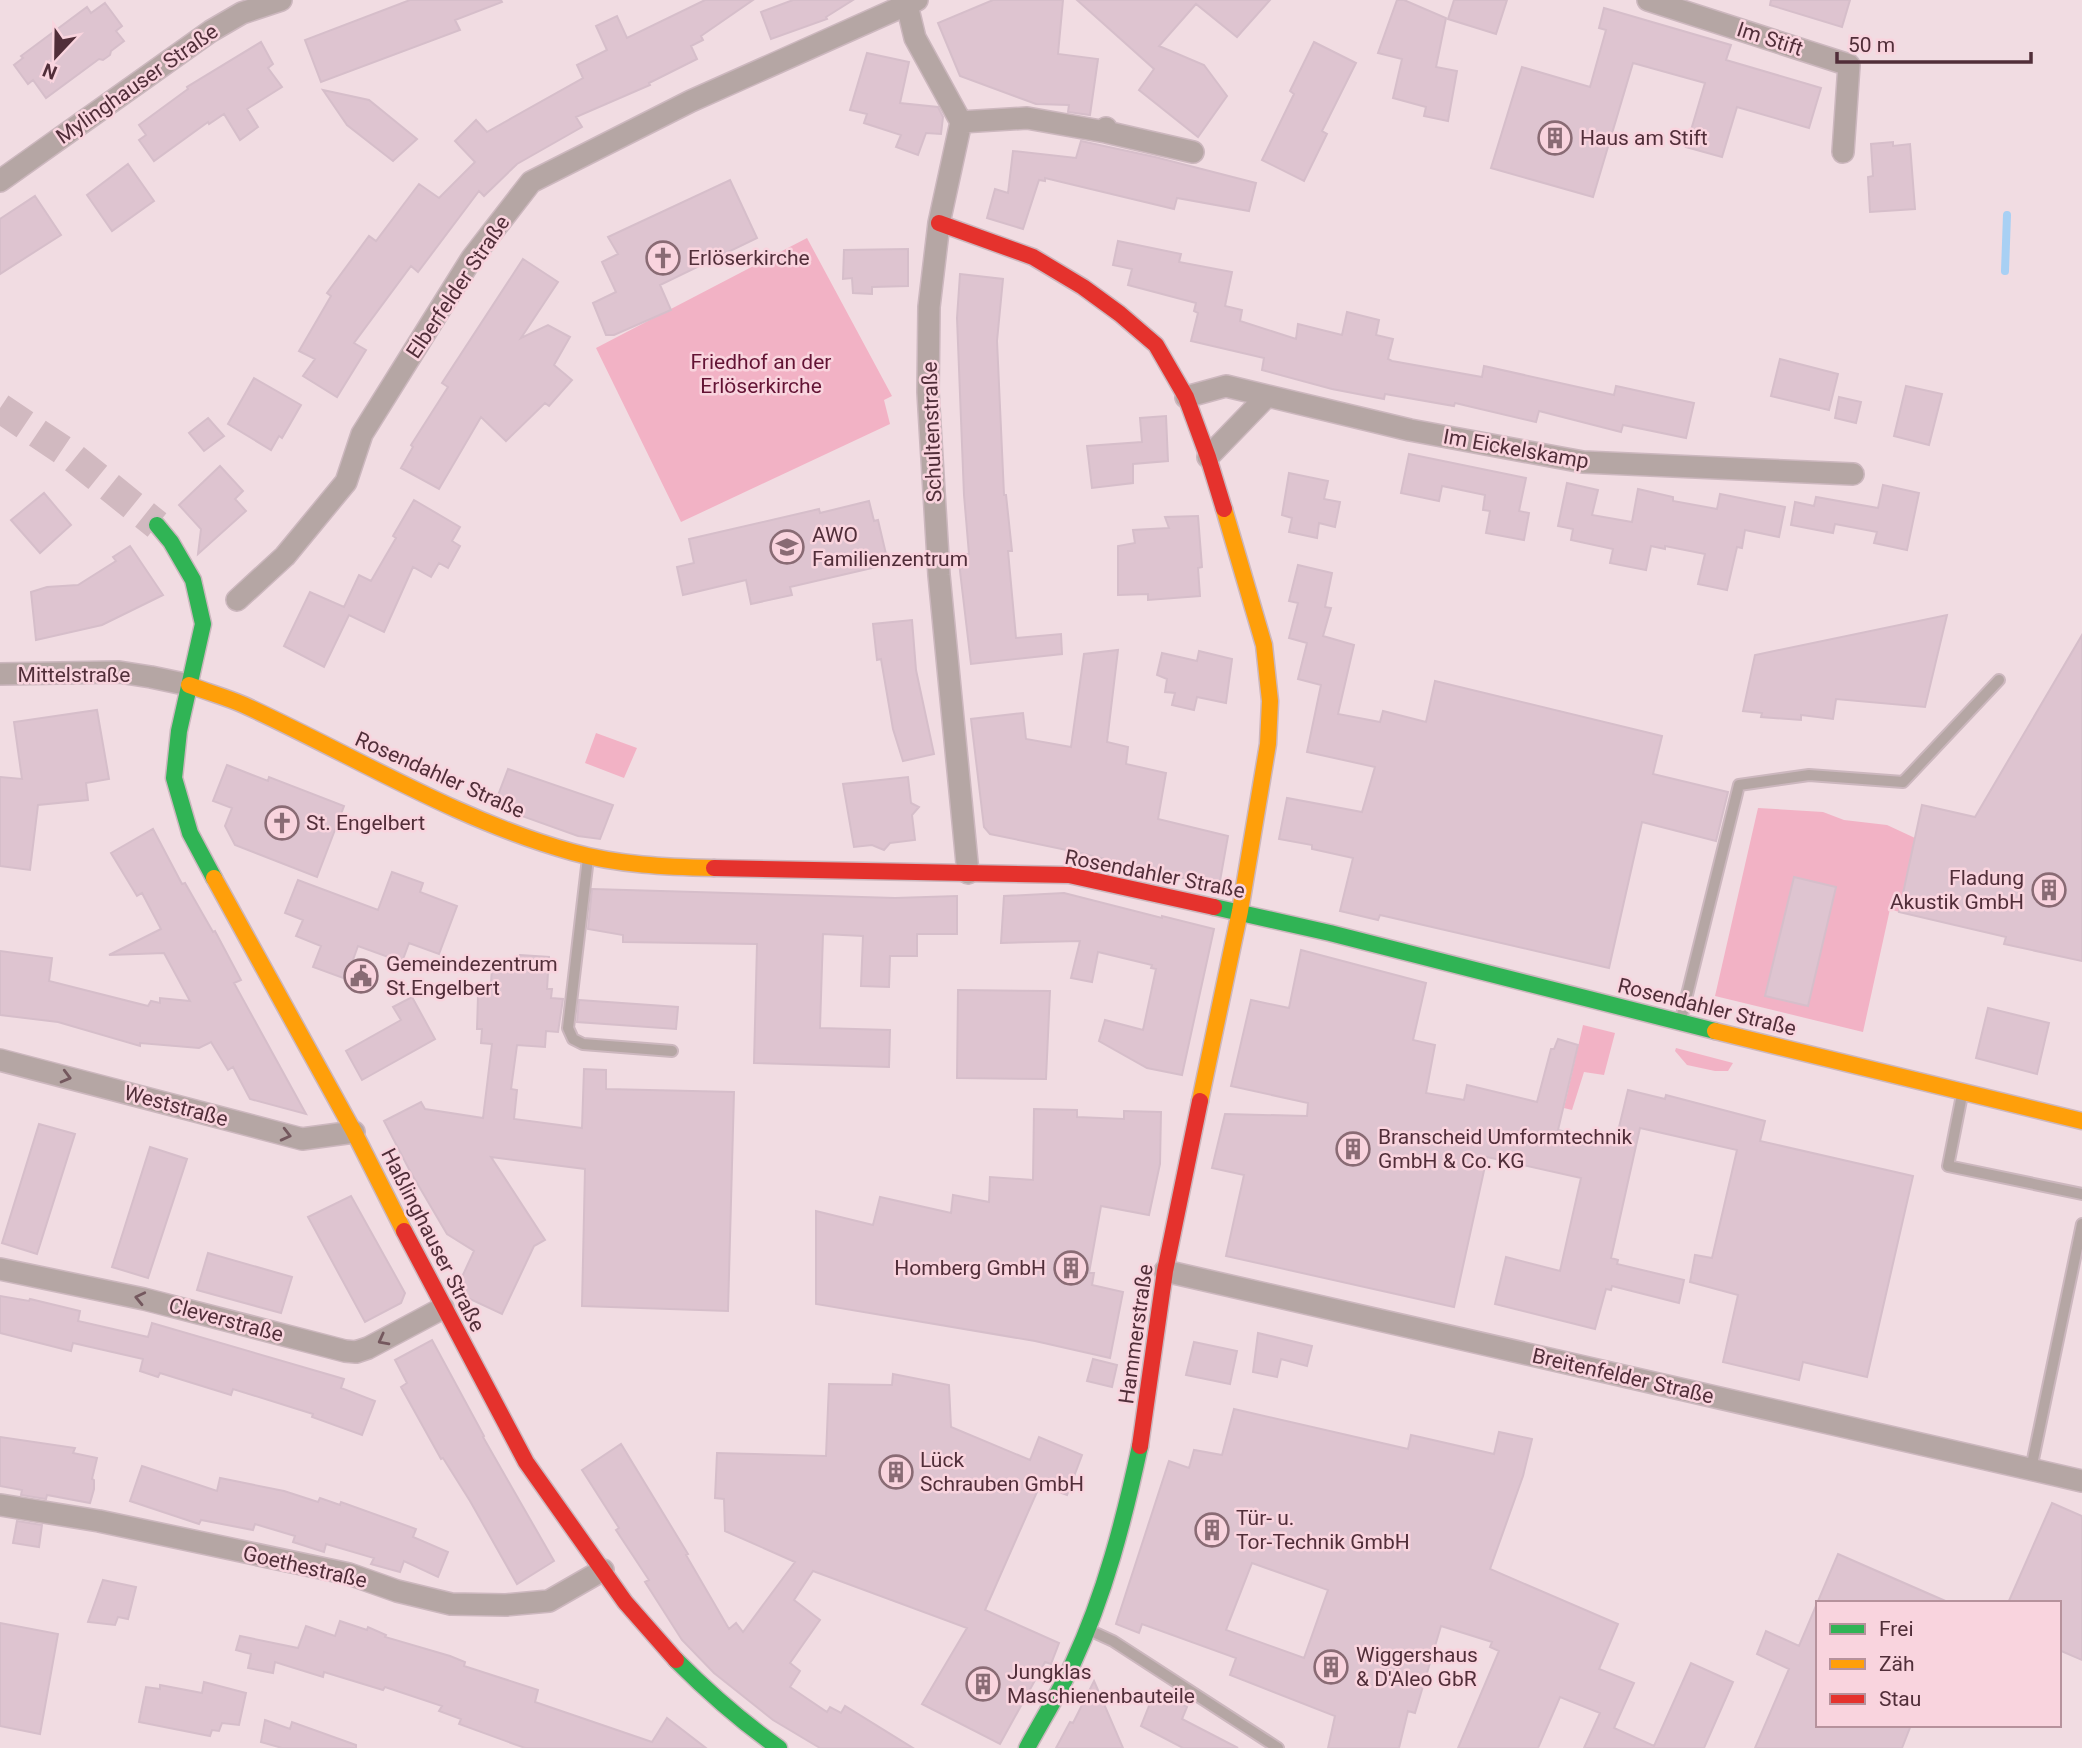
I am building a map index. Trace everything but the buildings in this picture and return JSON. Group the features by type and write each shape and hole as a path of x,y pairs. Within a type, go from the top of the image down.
{"main road":[{"path":"939,223 1033,257 1083,286 1156,345 1186,397 1208,457 1264,645 1270,701 1268,744 1240,912"},
{"name":"Haßlinghauser Straße","path":"157,525 172,542 193,580 203,624 180,732 174,778 191,833 222,895 354,1132 443,1308 526,1462 625,1602 702,1686 753,1730 779,1748"},
{"name":"Rosendahler Straße","path":"189,685 242,704 442,804 509,831 588,855 659,867 1069,875 1240,912 2082,1121"},
{"name":"Hammerstraße","path":"1027,1748 1073,1664 1104,1584 1129,1499 1144,1424 1165,1271 1240,912"}],"street":[{"name":"Im Stift","path":"1648,0 1849,65 1843,152"},
{"name":"Mylinghauser Straße","path":"0,180 211,31 242,13 277,1"},
{"path":"912,2 915,38 961,122 1027,118 1106,130 1193,152"},
{"name":"Elberfelder Straße","path":"237,600 285,556 346,482 362,434 471,258 531,182 691,101 912,2"},
{"name":"Schultenstraße","path":"961,122 939,223 929,307 928,393 939,575 968,873"},
{"name":"Im Eickelskamp","path":"1186,397 1226,386 1410,430 1583,462 1853,474"},
{"path":"1208,457 1267,396"},
{"name":"Mittelstraße","path":"0,674 119,672 189,685"},
{"name":"Weststraße","path":"0,1060 302,1139 354,1132"},
{"name":"Cleverstraße","path":"0,1269 144,1299 356,1352 443,1308"},
{"name":"Breitenfelder Straße","path":"1165,1271 2082,1481"},
{"name":"Goethestraße","path":"1,1505 99,1521 349,1574 397,1591 451,1604 506,1605 549,1601 603,1570"}],"lane":[{"path":"1680,1022 1739,785 1810,775 1903,782 2000,680"},
{"path":"588,855 568,1028 573,1039 583,1044 673,1051"},
{"path":"1962,1093 1948,1166 2082,1194"},
{"path":"2031,1469 2082,1224"},
{"path":"1086,1629 1113,1641 1278,1748"}],"green space":[{"name":"Friedhof an der Erlöserkirche","path":"807,238 892,396 884,400 890,424 681,522 596,348"},
{"path":"596,733 637,748 624,778 585,763"},
{"path":"1758,808 1823,812 1844,820 1887,825 1915,838 1899,912 1890,909 1863,1032 1715,996"},
{"path":"1583,1025 1615,1033 1604,1075 1584,1072 1572,1110 1564,1108"},
{"path":"1676,1048 1733,1063 1728,1071 1687,1065 1675,1051"}],"waterway":[{"path":"2005,271 2007,215"}],"tunnel":[{"path":"0,408 70,455 157,525"}],"traffic: fast":[{"path":"157,525 171,542 193,580 203,624 179,731 174,778 190,833 214,878"},
{"path":"1214,907 1330,933 1715,1031"},
{"path":"1027,1748 1068,1674 1095,1610 1120,1529 1140,1446"},
{"path":"676,1660 700,1684 779,1748"}],"traffic: slow":[{"path":"1200,1101 1240,911 1268,744 1270,701 1264,645 1224,509"},
{"path":"189,685 244,705 446,805 529,839 572,852 625,863 714,868"},
{"path":"214,878 354,1132 404,1231"},
{"path":"1715,1031 2082,1121"}],"traffic: jam":[{"path":"939,223 1033,257 1083,287 1156,345 1186,397 1224,509"},
{"path":"714,868 1069,875 1214,907"},
{"path":"1140,1446 1165,1271 1200,1101"},
{"path":"404,1231 526,1462 625,1602 676,1660"}],"place":[{"name":"Haus am Stift","path":"1555,138"},
{"name":"Erlöserkirche","path":"663,258"},
{"name":"AWO Familienzentrum","path":"787,547"},
{"name":"St. Engelbert","path":"282,823"},
{"name":"Fladung Akustik GmbH","path":"2049,890"},
{"name":"Gemeindezentrum St.Engelbert","path":"361,976"},
{"name":"Branscheid Umformtechnik GmbH & Co. KG","path":"1353,1149"},
{"name":"Homberg GmbH","path":"1071,1268"},
{"name":"Lück Schrauben GmbH","path":"896,1472"},
{"name":"Tür- u. Tor-Technik GmbH","path":"1212,1530"},
{"name":"Wiggershaus & D'Aleo GbR","path":"1331,1667"},
{"name":"Jungklas Maschienenbauteile","path":"983,1684"}]}
